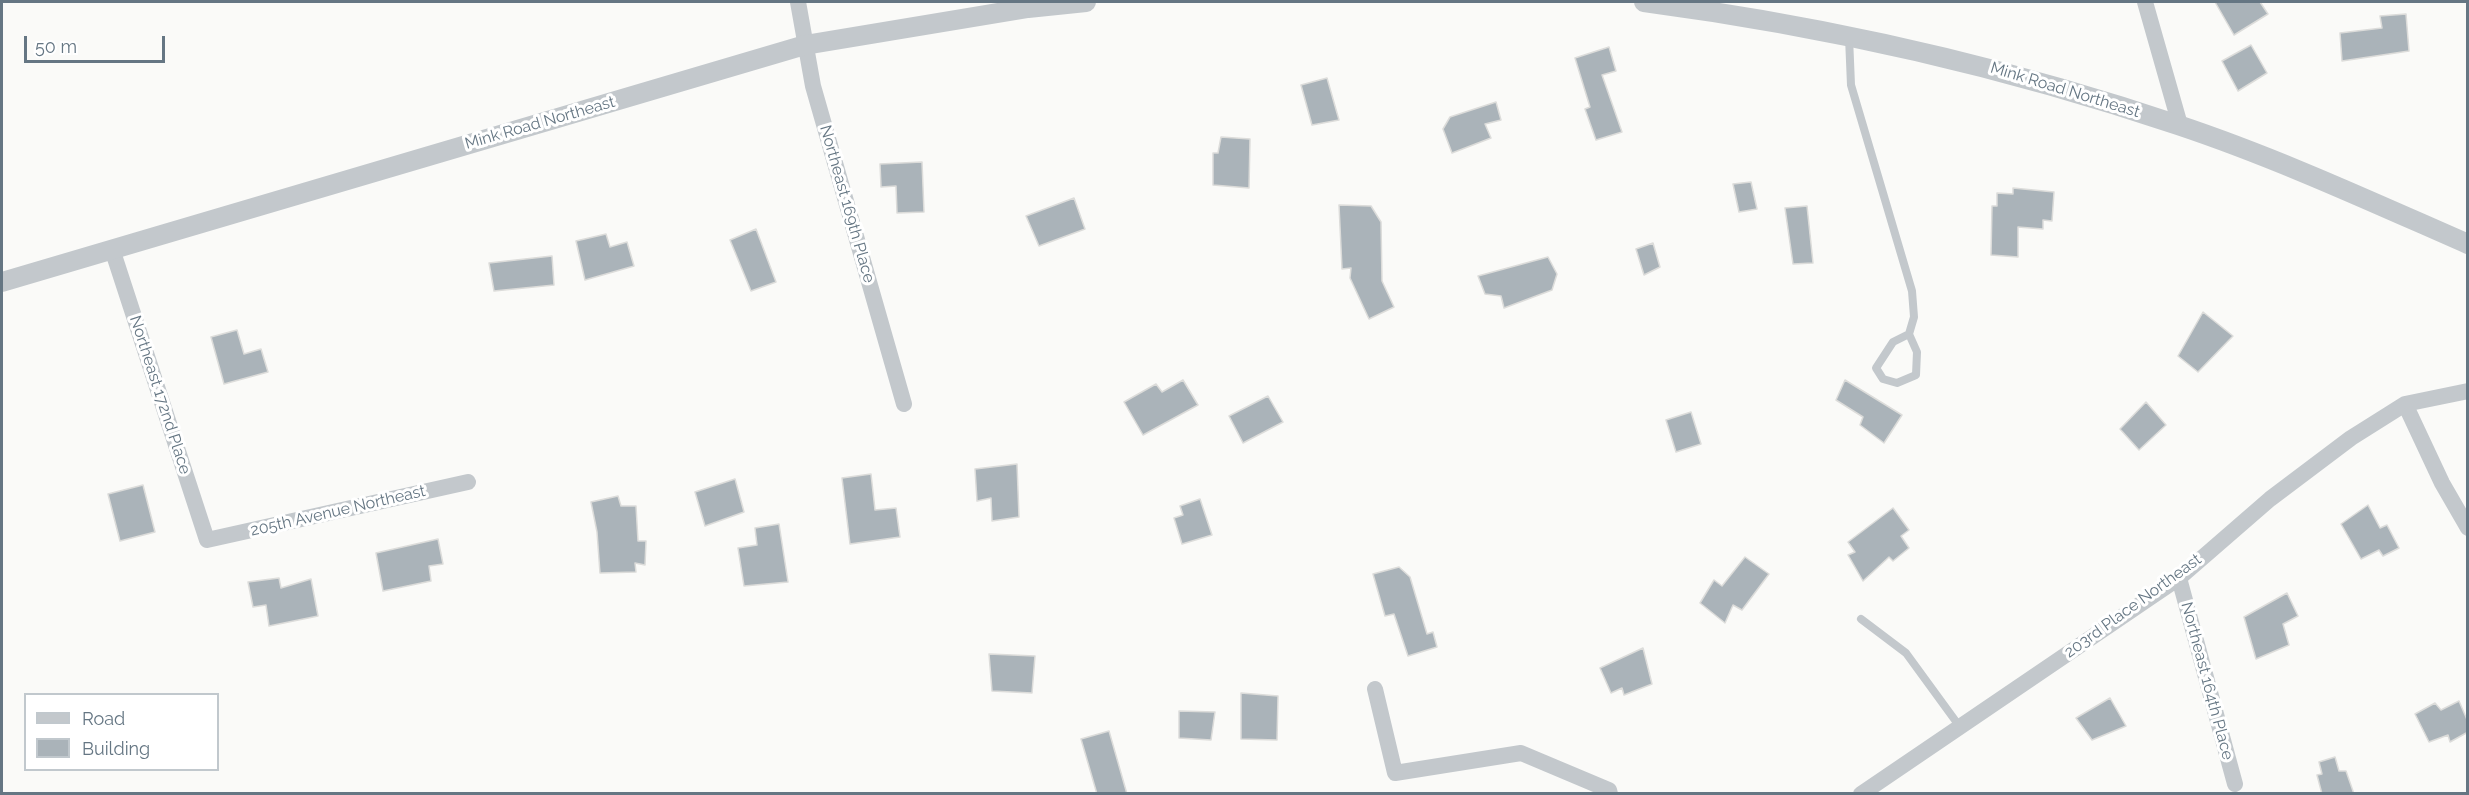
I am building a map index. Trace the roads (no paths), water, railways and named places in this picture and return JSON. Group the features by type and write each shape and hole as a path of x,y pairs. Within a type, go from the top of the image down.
{"street":[{"name":"Northeast 169th Place","path":"798,2 816,98 904,404"},
{"name":"Mink Road Northeast","path":"2,282 805,45 1030,5 1086,2"},
{"name":"Mink Road Northeast","path":"1644,2 1759,17 1849,34 2034,79 2180,125 2280,163 2468,244"},
{"path":"2145,2 2180,125"},
{"name":"Northeast 172nd Place","path":"112,249 207,540"},
{"name":"203rd Place Northeast","path":"1861,794 2179,578 2270,499 2351,438 2405,404 2468,391"},
{"path":"2405,404 2442,483 2468,528"},
{"name":"205th Avenue Northeast","path":"207,540 468,482"},
{"name":"Northeast 164th Place","path":"2179,578 2235,784"},
{"path":"1375,689 1395,773 1521,753 1609,790 1610,794"}],"lane":[{"path":"1849,34 1851,85 1912,291 1914,317 1909,334 1917,352 1916,375 1897,382 1883,379 1876,368 1893,342 1909,334"},
{"path":"1861,619 1906,653 1960,727"}]}
